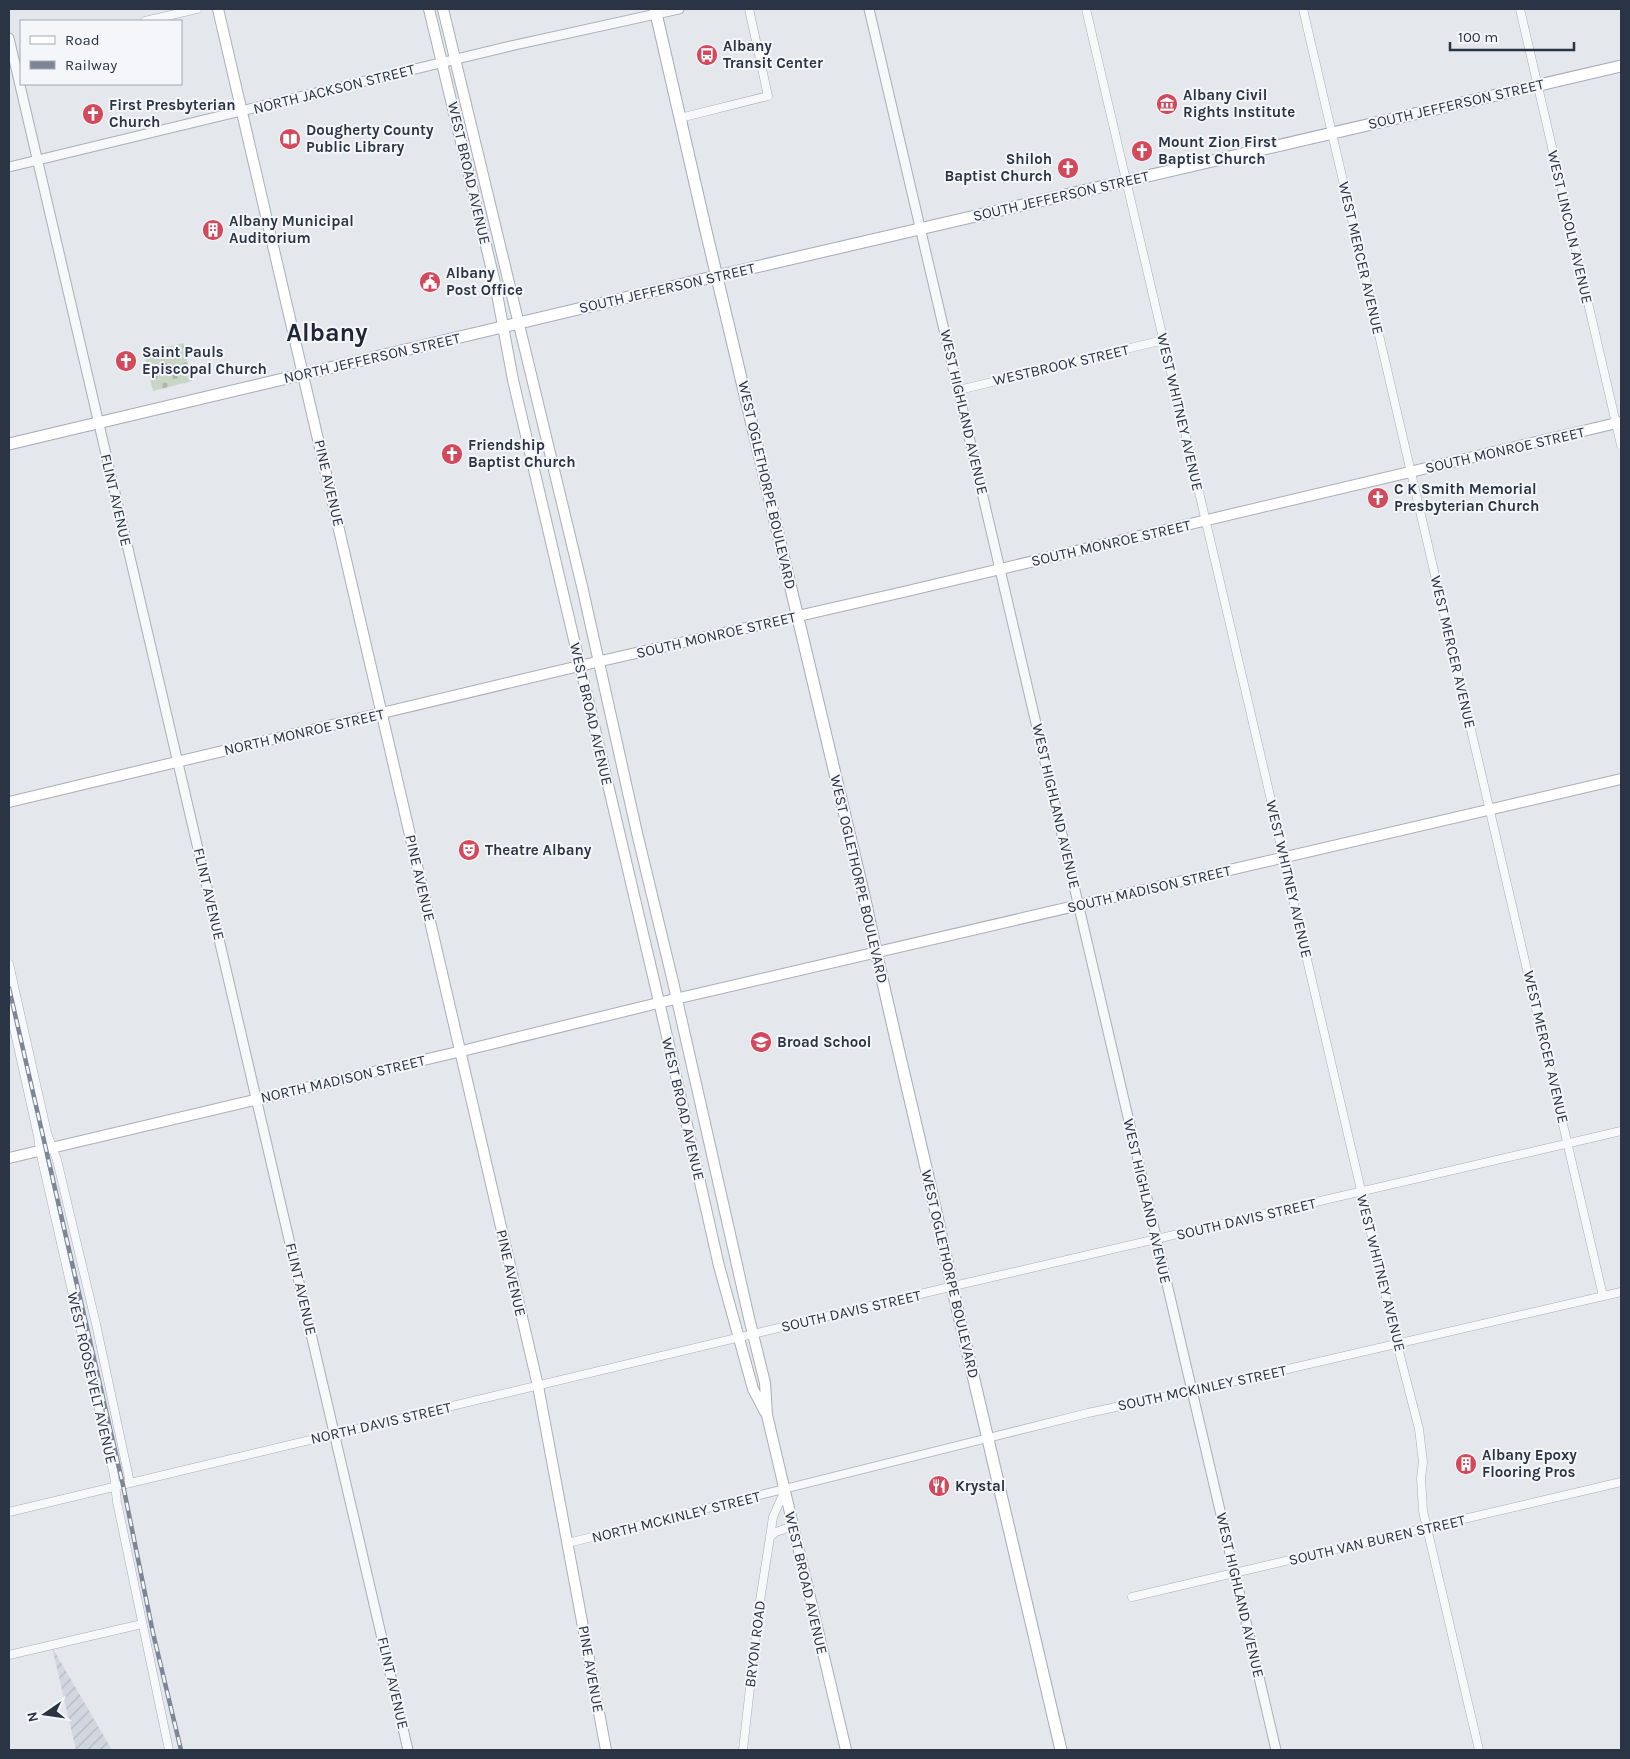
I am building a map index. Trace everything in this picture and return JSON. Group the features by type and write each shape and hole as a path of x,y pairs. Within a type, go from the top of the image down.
{"main road":[{"name":"PINE AVENUE","path":"218,9 538,1386 606,1750"},
{"name":"WEST BROAD AVENUE","path":"429,9 495,283 502,328 579,666 719,1266 752,1389 767,1415"},
{"name":"WEST BROAD AVENUE","path":"443,9 599,662 753,1334 766,1383 767,1415 846,1750"},
{"name":"WEST OGLETHORPE BOULEVARD","path":"656,11 866,904 952,1286 1060,1750"},
{"name":"SOUTH JEFFERSON STREET","path":"502,328 717,276 1621,66"},
{"name":"NORTH JEFFERSON STREET","path":"9,444 502,328"},
{"name":"SOUTH MONROE STREET","path":"599,662 1618,423"},
{"name":"NORTH MONROE STREET","path":"9,802 599,662"},
{"name":"SOUTH MADISON STREET","path":"677,1000 1621,779"},
{"name":"NORTH MADISON STREET","path":"9,1158 677,1000"}],"street":[{"path":"149,20 198,9"},
{"name":"NORTH JACKSON STREET","path":"9,167 656,11 679,9"},
{"path":"680,118 768,96 749,9"},
{"name":"WEST HIGHLAND AVENUE","path":"869,9 1276,1750"},
{"name":"WEST WHITNEY AVENUE","path":"1086,9 1272,800 1283,857 1361,1192 1417,1419 1423,1450 1421,1495 1479,1750"},
{"name":"WEST MERCER AVENUE","path":"1303,9 1604,1296"},
{"name":"WEST LINCOLN AVENUE","path":"1520,9 1618,423 1621,445"},
{"name":"FLINT AVENUE","path":"9,38 17,51 20,67"},
{"name":"FLINT AVENUE","path":"23,85 37,160 408,1750"},
{"name":"WESTBROOK STREET","path":"959,390 1163,340"},
{"name":"WEST ROOSEVELT AVENUE","path":"9,964 47,1133 60,1169 130,1483"},
{"name":"WEST ROOSEVELT AVENUE","path":"9,1006 116,1486 117,1502 169,1750"},
{"name":"SOUTH DAVIS STREET","path":"753,1334 1621,1131"},
{"name":"SOUTH MCKINLEY STREET","path":"785,1490 1088,1413 1192,1391 1621,1292"},
{"name":"NORTH DAVIS STREET","path":"9,1512 753,1334"},
{"name":"SOUTH VAN BUREN STREET","path":"1132,1597 1621,1482"},
{"name":"NORTH MCKINLEY STREET","path":"568,1543 785,1490"},
{"name":"BRYON ROAD","path":"743,1750 773,1517 785,1490"},
{"path":"770,1537 776,1532 793,1526"},
{"path":"9,1655 142,1624"}],"shaded area":[{"path":"52,1647 112,1750 76,1750"}],"green space":[{"path":"183,343 192,381 153,391 144,353"}],"railway":[{"path":"9,988 123,1485 153,1633 181,1750"}],"place":[{"name":"Albany Transit Center","path":"707,55"},
{"name":"Albany Civil Rights Institute","path":"1167,104"},
{"name":"First Presbyterian Church","path":"93,114"},
{"name":"Dougherty County Public Library","path":"290,139"},
{"name":"Mount Zion First Baptist Church","path":"1142,151"},
{"name":"Shiloh Baptist Church","path":"1068,168"},
{"name":"Albany Municipal Auditorium","path":"213,230"},
{"name":"Albany Post Office","path":"430,282"},
{"name":"Saint Pauls Episcopal Church","path":"126,361"},
{"name":"Friendship Baptist Church","path":"452,454"},
{"name":"C K Smith Memorial Presbyterian Church","path":"1378,498"},
{"name":"Theatre Albany","path":"469,850"},
{"name":"Broad School","path":"761,1042"},
{"name":"Albany Epoxy Flooring Pros","path":"1466,1464"},
{"name":"Krystal","path":"939,1486"}],"district":[{"name":"Albany","path":"327,332"}]}
